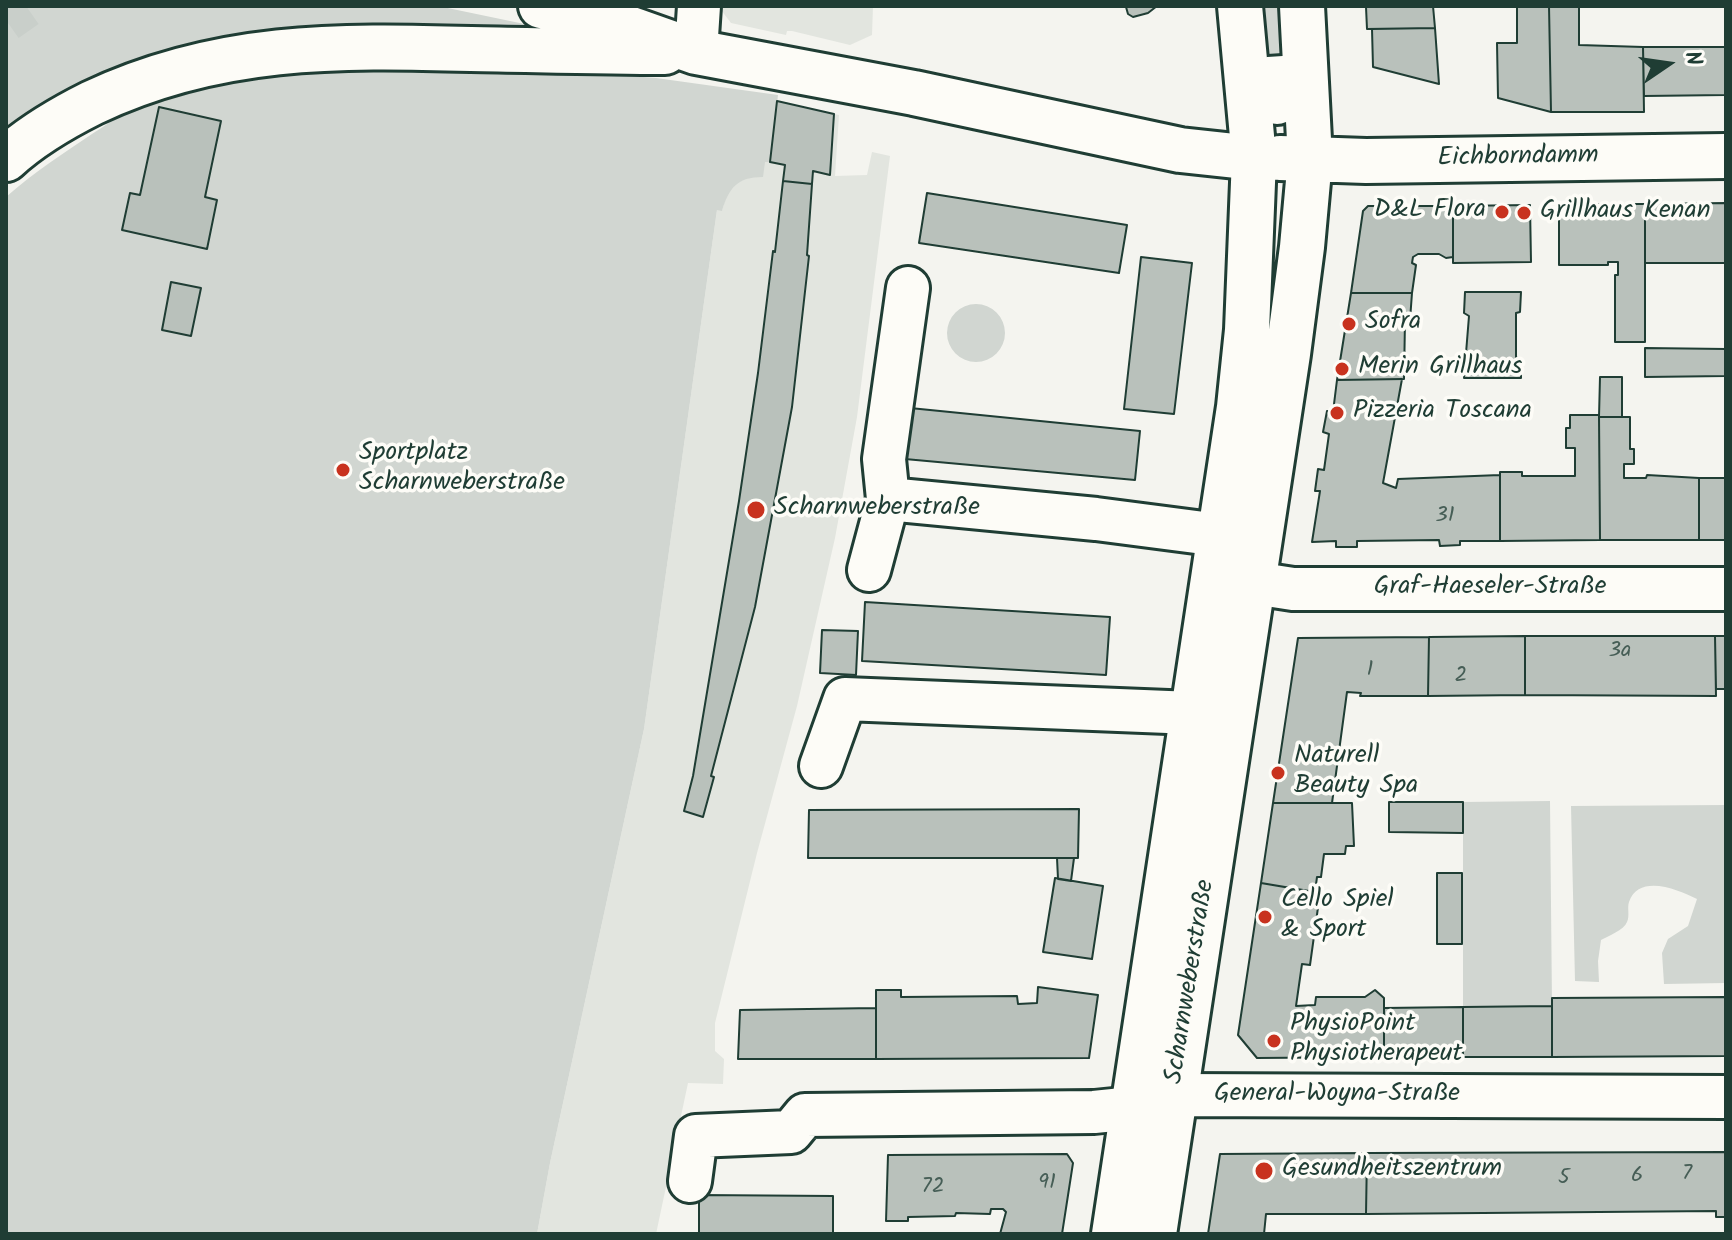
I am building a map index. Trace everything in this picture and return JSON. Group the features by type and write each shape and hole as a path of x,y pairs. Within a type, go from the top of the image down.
{"main road":[{"path":"541,6 600,18 696,52 914,93 1189,152 1310,159"},
{"name":"Scharnweberstraße","path":"1114,1234 1247,330 1254,158 1240,6"},
{"name":"Scharnweberstraße","path":"1154,1234 1288,354 1310,159 1302,6"},
{"path":"6,159 64,117 121,89 193,65 273,51 357,46 696,52"},
{"name":"Eichborndamm","path":"1310,159 1366,161 1726,156"}],"street":[{"path":"696,52 699,6"},
{"path":"869,570 888,499 884,459 908,288"},
{"path":"888,499 1096,519 1219,535"},
{"name":"Graf-Haeseler-Straße","path":"1254,583 1293,589 1726,589"},
{"path":"821,766 845,699 1193,713"},
{"name":"General-Woyna-Straße","path":"690,1181 696,1136 791,1132 805,1115 1094,1112 1133,1108 1174,1095 1726,1097"}],"shaded area":[{"path":"6,6 438,6 534,26 419,24 304,28 248,34 192,45 137,61 83,84 6,134"},
{"path":"718,6 873,6 872,35 850,45 792,31 787,31 786,35 731,23"},
{"path":"1265,6 1279,6 1284,77 1269,78"},
{"name":"Sportplatz Scharnweberstraße","path":"402,67 530,68 656,78 778,95 770,162 765,162 763,177 747,179 735,185 722,211 717,210 644,729 537,1234 6,1234 6,197 49,163 117,117 163,98 196,88 264,76"},
{"path":"777,101 839,115 835,176 867,175 872,152 890,156 857,417 835,538 797,706 715,1023 715,1051 724,1059 723,1084 688,1083 656,1234 537,1234 644,729 717,210 722,210 728,191 738,182 751,177 765,161 769,162"},
{"path":"976,304 987,306 996,313 1003,322 1003,344 996,353 987,360 976,362 965,360 956,353 949,344 947,333 949,322 956,313 965,306"},
{"path":"1550,801 1552,1006 1463,1007 1463,802"},
{"path":"1726,805 1726,983 1664,984 1662,953 1668,939 1688,926 1697,899 1660,886 1641,888 1634,893 1625,925 1601,940 1599,982 1575,981 1571,806"}],"building":[{"path":"1157,6 1148,13 1133,17 1126,7"},
{"path":"1433,6 1435,28 1367,29 1366,7"},
{"path":"1517,6 1549,6 1551,112 1498,98 1497,43 1517,43"},
{"path":"1549,6 1579,6 1579,45 1643,47 1644,112 1551,112"},
{"path":"1435,28 1439,84 1373,67 1372,29"},
{"path":"1643,47 1726,47 1726,95 1644,96"},
{"path":"777,101 834,114 830,175 813,171 812,184 783,181 785,165 770,162"},
{"path":"159,107 221,121 205,197 217,200 207,249 122,230 130,193 140,195"},
{"path":"783,181 812,184 809,256 792,407 755,607 703,817 684,811 693,776 739,501"},
{"path":"927,193 1127,225 1119,273 919,243"},
{"path":"1726,203 1726,263 1645,263 1645,204"},
{"path":"1559,204 1645,204 1645,342 1615,342 1615,275 1618,275 1618,262 1608,262 1608,265 1559,265"},
{"path":"1530,205 1531,262 1453,263 1453,206"},
{"path":"1368,206 1453,206 1453,257 1418,254 1413,257 1412,263 1416,265 1412,293 1351,293 1363,211"},
{"path":"1141,257 1192,263 1174,414 1124,409"},
{"path":"171,282 201,288 191,336 162,330"},
{"path":"1465,292 1521,292 1520,312 1516,313 1516,357 1521,360 1521,378 1464,378 1469,316 1464,313"},
{"path":"1351,293 1412,293 1410,320 1405,320 1404,379 1337,380"},
{"path":"1645,348 1726,349 1726,376 1645,377"},
{"path":"1600,377 1622,377 1622,417 1599,417"},
{"path":"1402,379 1383,483 1396,488 1398,479 1500,475 1500,541 1460,541 1460,545 1440,546 1439,540 1357,541 1357,547 1336,547 1336,541 1312,542 1320,491 1315,491 1318,469 1324,470 1329,434 1323,432 1327,411 1333,412 1337,380"},
{"path":"900,407 1140,431 1135,480 894,458"},
{"path":"1570,415 1599,415 1600,540 1500,541 1500,472 1522,472 1522,476 1575,476 1575,448 1566,448 1566,428 1570,428"},
{"path":"1599,417 1630,417 1630,449 1634,449 1634,464 1624,464 1624,478 1646,478 1647,475 1699,478 1699,540 1600,540"},
{"path":"1699,478 1726,478 1726,540 1699,540"},
{"path":"865,602 1110,617 1106,675 862,661"},
{"path":"822,630 858,631 856,675 820,673"},
{"path":"1525,636 1715,636 1716,696 1525,695"},
{"path":"1525,636 1525,695 1428,696 1429,637"},
{"path":"1715,636 1726,636 1726,689 1716,689"},
{"path":"1429,637 1428,696 1360,696 1361,693 1347,692 1332,803 1273,803 1298,638"},
{"path":"1389,802 1463,802 1463,833 1389,832"},
{"path":"1273,803 1352,803 1354,846 1346,846 1345,854 1324,854 1315,892 1261,883"},
{"path":"1079,809 1078,858 808,858 809,810"},
{"path":"1057,858 1074,858 1071,881 1058,879"},
{"path":"1437,873 1462,873 1462,944 1437,944"},
{"path":"1055,878 1103,886 1092,959 1043,952"},
{"path":"1261,883 1320,893 1310,965 1302,964 1296,1006 1315,1005 1316,997 1365,997 1375,990 1384,998 1384,1057 1257,1058 1238,1035"},
{"path":"1038,987 1098,995 1089,1058 876,1059 876,990 901,990 901,997 1017,996 1018,1004 1037,1003"},
{"path":"1726,997 1726,1056 1552,1057 1552,998"},
{"path":"1552,1006 1552,1057 1463,1057 1463,1007"},
{"path":"1463,1007 1463,1057 1384,1057 1384,1008"},
{"path":"876,1008 876,1059 738,1059 740,1010"},
{"path":"1726,1152 1726,1217 1716,1217 1716,1211 1366,1214 1367,1153"},
{"path":"1367,1153 1366,1214 1266,1214 1264,1234 1208,1234 1220,1154"},
{"path":"1067,1154 1073,1163 1062,1234 1000,1234 1006,1212 1003,1209 991,1209 990,1214 956,1213 955,1216 886,1221 888,1155"},
{"path":"699,1195 833,1196 833,1234 699,1234"}],"tunnel":[{"path":"6,20 26,6"}],"place":[{"name":"D&L Flora","path":"1502,212"},
{"name":"Grillhaus Kenan","path":"1524,213"},
{"name":"Sofra","path":"1349,324"},
{"name":"Merin Grillhaus","path":"1342,369"},
{"name":"Pizzeria Toscana","path":"1337,413"},
{"name":"Sportplatz Scharnweberstraße","path":"343,470"},
{"name":"Scharnweberstraße","path":"756,510"},
{"name":"Naturell Beauty Spa","path":"1278,773"},
{"name":"Cello Spiel & Sport","path":"1265,917"},
{"name":"PhysioPoint Physiotherapeut","path":"1274,1041"},
{"name":"Gesundheitszentrum","path":"1264,1171"}]}
